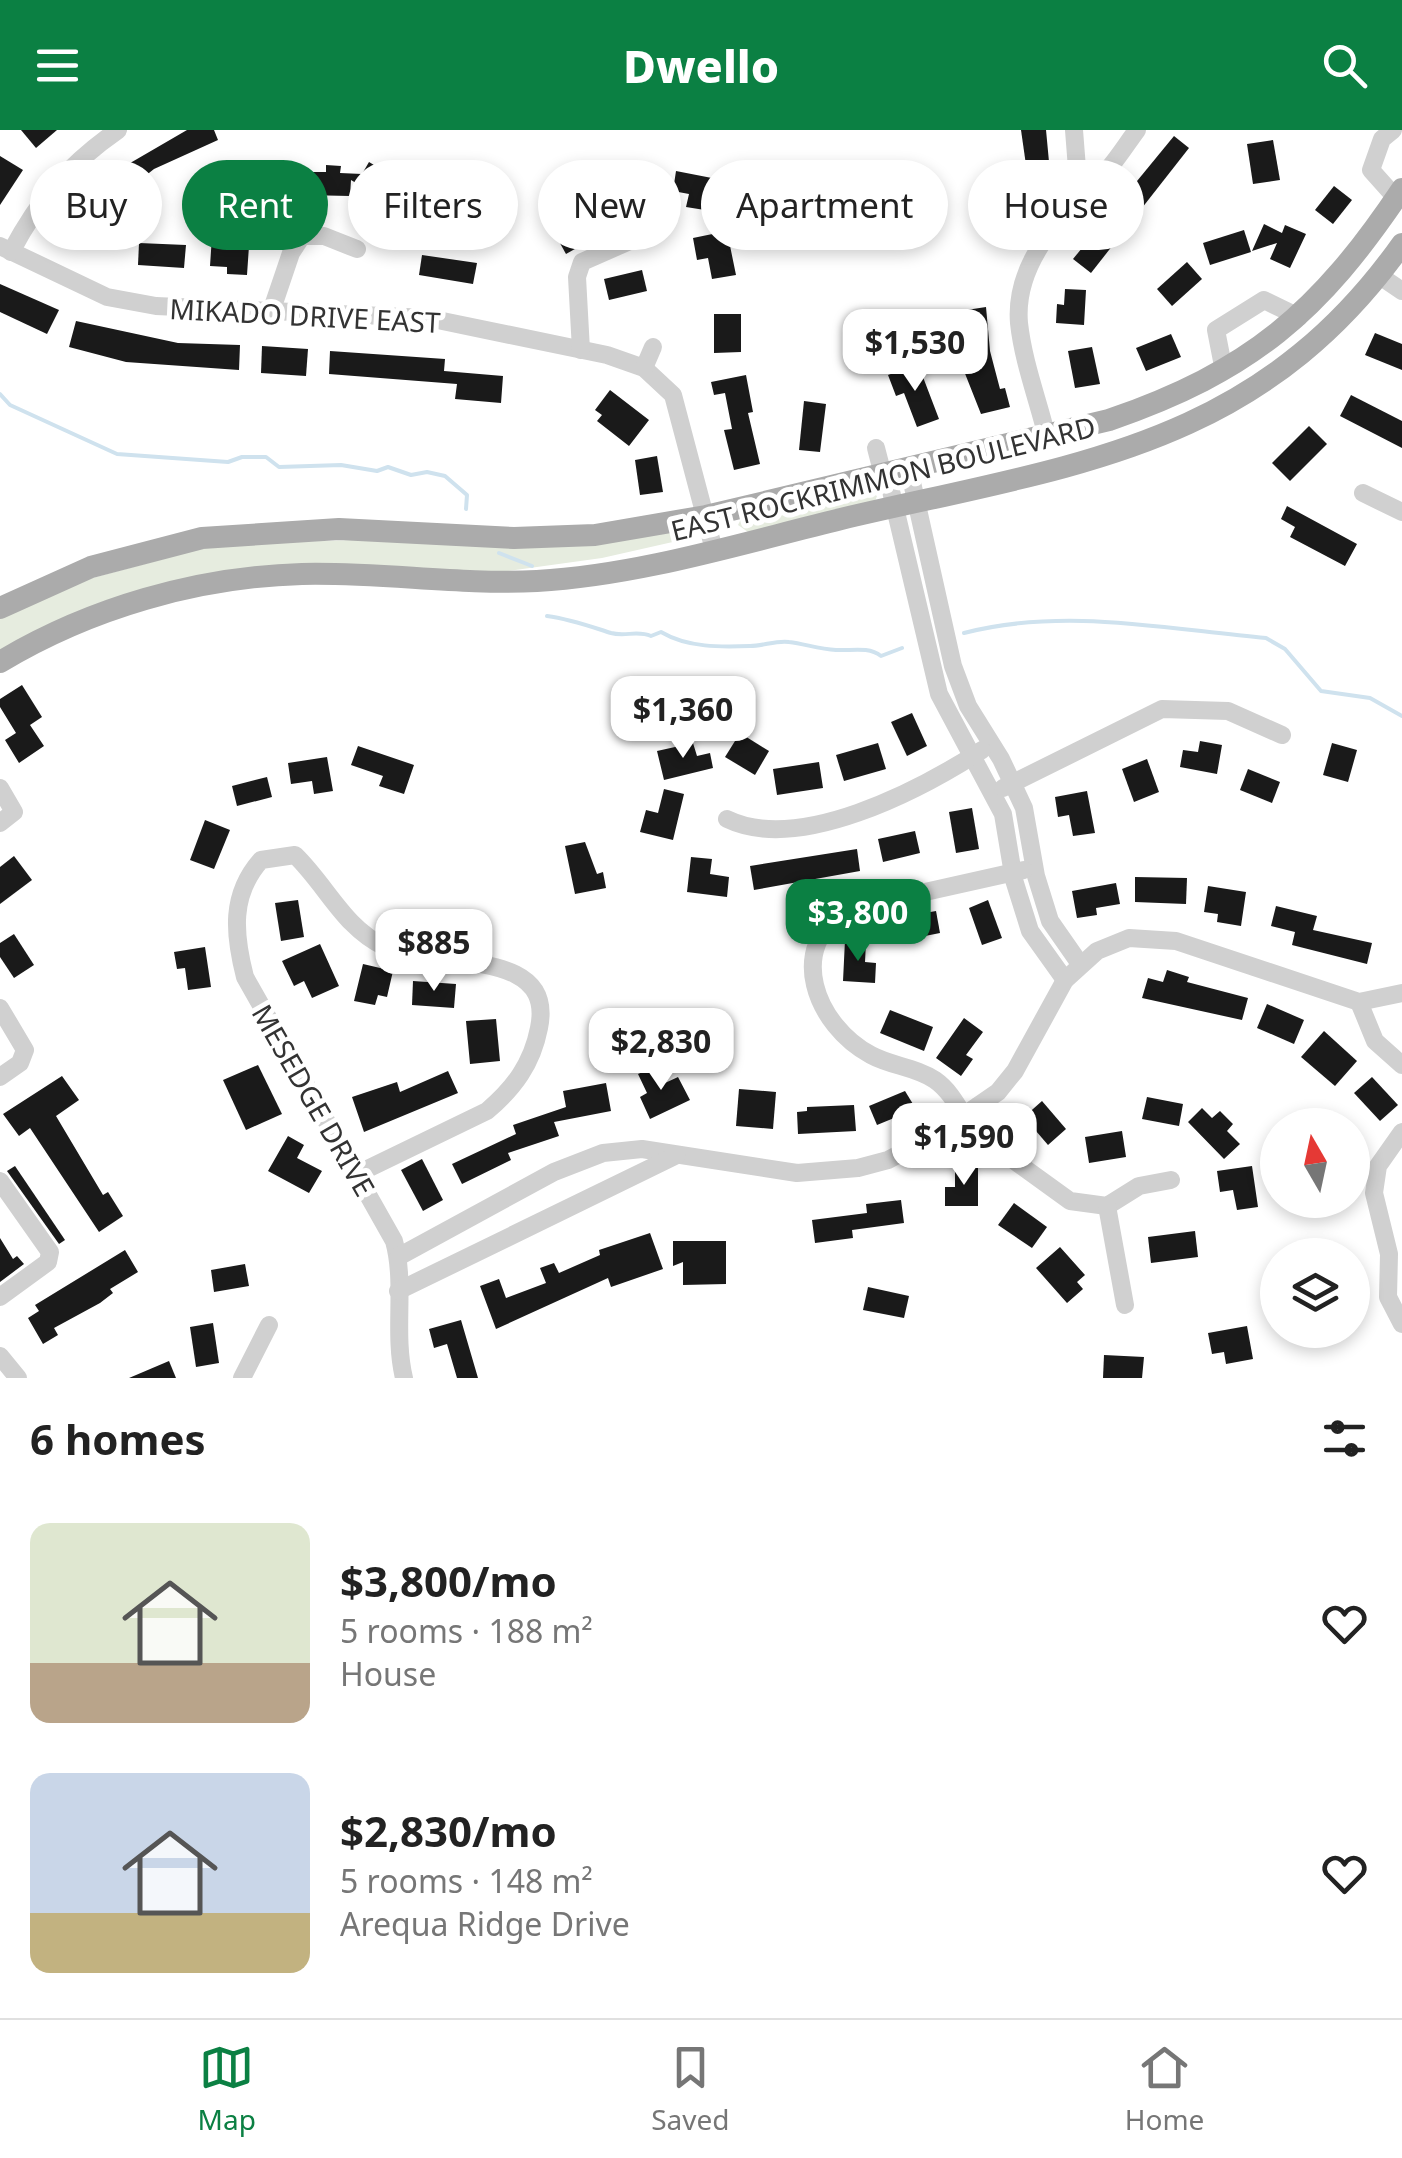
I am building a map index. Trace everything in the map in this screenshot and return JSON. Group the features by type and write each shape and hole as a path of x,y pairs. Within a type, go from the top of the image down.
{"main road":[{"name":"EAST ROCKRIMMON BOULEVARD","path":"0,608 55,581 134,554 202,538 294,530 595,535 706,516 1047,437 1164,401 1224,371 1299,317 1364,248 1399,194"},
{"name":"EAST ROCKRIMMON BOULEVARD","path":"0,662 54,633 136,602 206,585 304,574 540,580 630,569 1110,454 1185,427 1296,361 1380,276 1402,244"}],"street":[{"path":"6,249 59,178 118,130"},
{"path":"1074,130 1076,160"},
{"path":"1114,160 1136,130"},
{"path":"1393,130 1382,138 1371,170 1399,194"},
{"path":"272,312 291,254 302,236 324,236 348,245"},
{"name":"MIKADO DRIVE EAST","path":"6,249 108,296 156,306 428,318 581,350 644,368"},
{"path":"581,350 577,277 582,262 609,250"},
{"path":"1038,250 1029,263 1020,294 1019,325 1047,437"},
{"path":"1380,276 1402,291"},
{"path":"1224,371 1216,330 1264,300 1299,317"},
{"path":"653,347 644,368 673,395 714,550"},
{"path":"876,448 893,473 906,504 968,706 1024,808 1050,921 1080,964"},
{"path":"1362,493 1402,512"},
{"path":"906,504 940,694 1003,814 1013,872 1030,931 1065,980"},
{"path":"993,792 1162,710 1228,711 1282,735"},
{"path":"727,820 750,830 848,817 916,789 991,744"},
{"path":"0,788 14,812 0,823"},
{"name":"MESEDGE DRIVE","path":"357,1174 487,1111 502,1098 519,1080 536,1040 539,1000 532,984 510,971 418,957 387,948 360,933 318,877 295,856 261,860 251,872 237,906 239,954 253,998 384,1220 398,1257 397,1340 404,1378"},
{"path":"1036,868 849,909 820,936 810,967 824,1011 851,1041 872,1056 938,1082 1053,1194 1087,1206 1107,1206 1139,1186 1171,1180"},
{"path":"398,1257 580,1161 642,1150 797,1173 842,1170 888,1160 971,1111 1015,1072 1065,980 1080,964 1113,942 1148,936 1176,941 1359,1002 1402,994"},
{"path":"1359,1002 1375,1041 1402,1065"},
{"path":"0,1008 25,1050 20,1062 0,1077"},
{"path":"1402,1132 1378,1166 1374,1193 1390,1254 1388,1297 1402,1324"},
{"path":"398,1291 677,1155"},
{"path":"0,1181 50,1252 48,1262 0,1297"},
{"path":"1107,1206 1125,1305"},
{"path":"242,1378 269,1325"},
{"path":"0,1356 18,1378"}],"shaded area":[{"path":"870,487 877,496 875,501 748,532 738,525 741,519"},
{"path":"683,530 686,539 602,558 493,573 274,567 0,652 0,618 70,584 219,544"}],"building":[{"path":"21,130 57,130 36,148"},
{"path":"187,130 214,130 218,140 162,165 162,160 135,160"},
{"path":"1021,130 1046,130 1049,160 1025,160"},
{"path":"1174,136 1189,148 1144,205 1144,173"},
{"path":"1273,140 1280,180 1253,184 1247,144"},
{"path":"0,156 23,170 0,205"},
{"path":"328,165 341,166 340,173 348,173 348,196 328,196"},
{"path":"681,172 701,176 701,209 686,207 689,194 681,192"},
{"path":"1334,186 1352,200 1333,224 1315,210"},
{"path":"1264,224 1282,233 1285,225 1306,234 1290,268 1270,259 1277,243 1252,251"},
{"path":"1244,230 1251,252 1210,265 1203,243"},
{"path":"701,236 701,250 731,250 736,275 712,279 708,258 697,260 693,238"},
{"path":"162,244 182,245 186,250 184,268 138,265 139,250 162,250"},
{"path":"211,250 249,250 247,275 227,274 227,267 210,266"},
{"path":"1080,250 1109,250 1091,273 1073,259"},
{"path":"422,255 477,263 473,284 419,275"},
{"path":"1187,262 1202,279 1172,306 1157,289"},
{"path":"642,270 647,291 609,300 604,279"},
{"path":"0,284 59,310 47,334 0,312"},
{"path":"1065,289 1086,290 1084,325 1056,323 1057,304 1064,305"},
{"path":"986,307 990,351 1000,389 1005,388 1010,407 981,414 964,371 970,369 960,311"},
{"path":"714,314 741,314 741,352 714,353"},
{"path":"76,321 178,343 240,345 239,370 126,362 69,347"},
{"path":"1375,333 1402,344 1402,370 1365,355"},
{"path":"1171,334 1181,357 1146,371 1136,348"},
{"path":"262,346 308,349 306,376 261,373"},
{"path":"1092,347 1100,384 1075,388 1068,351"},
{"path":"330,351 445,359 444,371 503,376 501,403 455,399 457,384 329,374"},
{"path":"918,364 939,419 917,427 904,393 896,396 888,375"},
{"path":"746,375 753,412 748,413 760,464 734,470 724,430 732,429 725,393 714,395 711,382"},
{"path":"610,390 649,420 629,446 597,421 602,415 595,410"},
{"path":"1351,395 1402,421 1402,448 1340,416"},
{"path":"804,401 826,404 820,452 799,450"},
{"path":"1309,426 1327,444 1290,481 1272,463"},
{"path":"657,456 663,492 640,495 635,460"},
{"path":"1287,506 1357,544 1345,566 1290,537 1295,527 1281,519"},
{"path":"22,685 42,717 30,725 44,746 19,763 5,740 16,733 0,707 0,699"},
{"path":"912,713 927,746 907,756 891,722"},
{"path":"740,733 769,751 755,775 725,757"},
{"path":"1200,741 1222,745 1217,774 1180,767 1183,750 1198,752"},
{"path":"693,743 697,756 710,753 713,768 664,780 657,751"},
{"path":"878,743 886,769 844,781 836,755"},
{"path":"1332,743 1357,750 1348,782 1323,775"},
{"path":"358,746 414,765 404,794 379,786 383,776 351,765"},
{"path":"327,757 333,791 314,794 312,781 291,784 288,763"},
{"path":"1147,759 1159,792 1134,802 1122,769"},
{"path":"819,762 823,788 777,795 773,769"},
{"path":"1248,769 1280,782 1272,803 1240,790"},
{"path":"267,777 272,797 237,806 232,786"},
{"path":"664,789 684,794 673,840 640,832 646,810 658,813"},
{"path":"1087,791 1095,833 1073,836 1069,815 1058,817 1055,797"},
{"path":"972,808 979,849 956,853 949,812"},
{"path":"205,820 230,830 214,869 190,860"},
{"path":"915,831 920,853 883,862 878,839"},
{"path":"585,842 597,874 603,872 606,888 575,894 565,846"},
{"path":"857,849 860,871 754,890 750,866"},
{"path":"14,856 32,880 0,904 0,867"},
{"path":"691,857 712,859 710,874 729,877 727,897 687,892"},
{"path":"1135,877 1187,878 1186,904 1135,902"},
{"path":"1116,883 1120,904 1096,908 1097,915 1077,918 1072,891"},
{"path":"1208,886 1246,892 1241,926 1217,922 1218,914 1204,912"},
{"path":"298,900 304,937 281,941 275,903"},
{"path":"988,900 1002,938 982,945 969,908"},
{"path":"1276,906 1317,916 1313,930 1372,943 1367,964 1292,945 1295,932 1271,926"},
{"path":"936,911 940,933 890,943 886,920"},
{"path":"14,934 34,965 14,978 0,957 0,943"},
{"path":"845,940 866,942 865,962 876,963 875,983 843,981"},
{"path":"320,944 339,986 312,998 304,981 294,986 282,961"},
{"path":"205,947 211,987 188,990 185,968 177,969 174,952"},
{"path":"363,964 393,971 387,997 378,995 375,1005 354,1001"},
{"path":"1167,970 1189,977 1187,982 1248,998 1242,1020 1142,998 1148,978 1163,982"},
{"path":"413,981 456,984 454,1008 412,1005"},
{"path":"1267,1004 1304,1020 1294,1044 1257,1028"},
{"path":"890,1010 933,1027 924,1051 880,1033"},
{"path":"964,1018 983,1032 966,1055 973,1059 961,1076 936,1058"},
{"path":"496,1019 500,1061 470,1064 466,1021"},
{"path":"1324,1031 1357,1061 1335,1086 1301,1057"},
{"path":"258,1065 282,1114 246,1130 223,1080"},
{"path":"657,1066 665,1083 678,1077 690,1100 650,1119 640,1097 647,1093 638,1074"},
{"path":"448,1071 458,1093 364,1132 352,1097 397,1082 400,1092"},
{"path":"62,1076 79,1100 56,1116 103,1195 108,1192 123,1216 99,1232 30,1128 19,1136 3,1114"},
{"path":"1372,1077 1398,1105 1380,1121 1354,1093"},
{"path":"606,1083 611,1111 554,1122 559,1136 508,1153 511,1160 462,1184 452,1164 516,1134 513,1125 566,1107 563,1091"},
{"path":"739,1089 776,1092 773,1129 736,1126"},
{"path":"905,1091 916,1109 877,1125 869,1106"},
{"path":"1147,1097 1183,1104 1179,1126 1142,1119"},
{"path":"1042,1101 1066,1129 1048,1145 1024,1117"},
{"path":"854,1105 856,1131 798,1134 797,1112 807,1111 807,1107"},
{"path":"1202,1108 1212,1118 1220,1111 1233,1124 1227,1131 1240,1144 1224,1159 1188,1122"},
{"path":"1122,1131 1126,1157 1089,1163 1085,1137"},
{"path":"288,1136 304,1145 297,1158 322,1171 309,1193 268,1171"},
{"path":"422,1159 443,1200 423,1211 401,1170"},
{"path":"15,1166 65,1240 59,1244 7,1171"},
{"path":"1252,1166 1258,1207 1237,1210 1233,1190 1220,1192 1217,1171"},
{"path":"955,1167 978,1168 978,1206 945,1206 945,1187 955,1187"},
{"path":"901,1200 904,1223 852,1230 853,1238 815,1243 812,1220 867,1213 866,1204"},
{"path":"1014,1203 1047,1227 1032,1248 998,1225"},
{"path":"1195,1231 1198,1257 1151,1263 1148,1237"},
{"path":"650,1233 663,1269 611,1287 608,1278 496,1329 480,1286 499,1279 506,1298 546,1283 540,1268 554,1263 559,1273 600,1255 599,1250"},
{"path":"0,1238 13,1259 17,1256 24,1264 0,1282"},
{"path":"673,1241 726,1241 726,1284 683,1285 683,1262 673,1266"},
{"path":"1060,1247 1085,1275 1077,1282 1083,1289 1067,1303 1036,1268"},
{"path":"125,1250 138,1272 110,1289 113,1293 100,1303 54,1328 58,1335 43,1344 28,1318 39,1311 35,1305"},
{"path":"245,1264 249,1286 214,1292 211,1270"},
{"path":"868,1287 909,1296 904,1318 863,1310"},
{"path":"461,1320 478,1378 457,1378 447,1344 434,1348 429,1329"},
{"path":"213,1323 219,1363 196,1367 190,1327"},
{"path":"1247,1326 1253,1359 1226,1364 1224,1352 1212,1354 1208,1333"},
{"path":"1104,1355 1144,1357 1142,1378 1103,1378"},
{"path":"169,1361 176,1378 129,1378"}],"waterway":[{"path":"0,394 10,405 117,454 228,462 242,457 266,457 279,467 341,465 377,471 388,467 411,475 427,472 445,476 467,495 466,509"},
{"path":"499,553 532,566"},
{"path":"547,616 616,634 651,636 661,632 705,645 784,642 865,650 881,656 902,648"},
{"path":"964,633 1002,625 1077,621 1266,638 1285,649 1321,691 1370,698 1402,716"}]}
